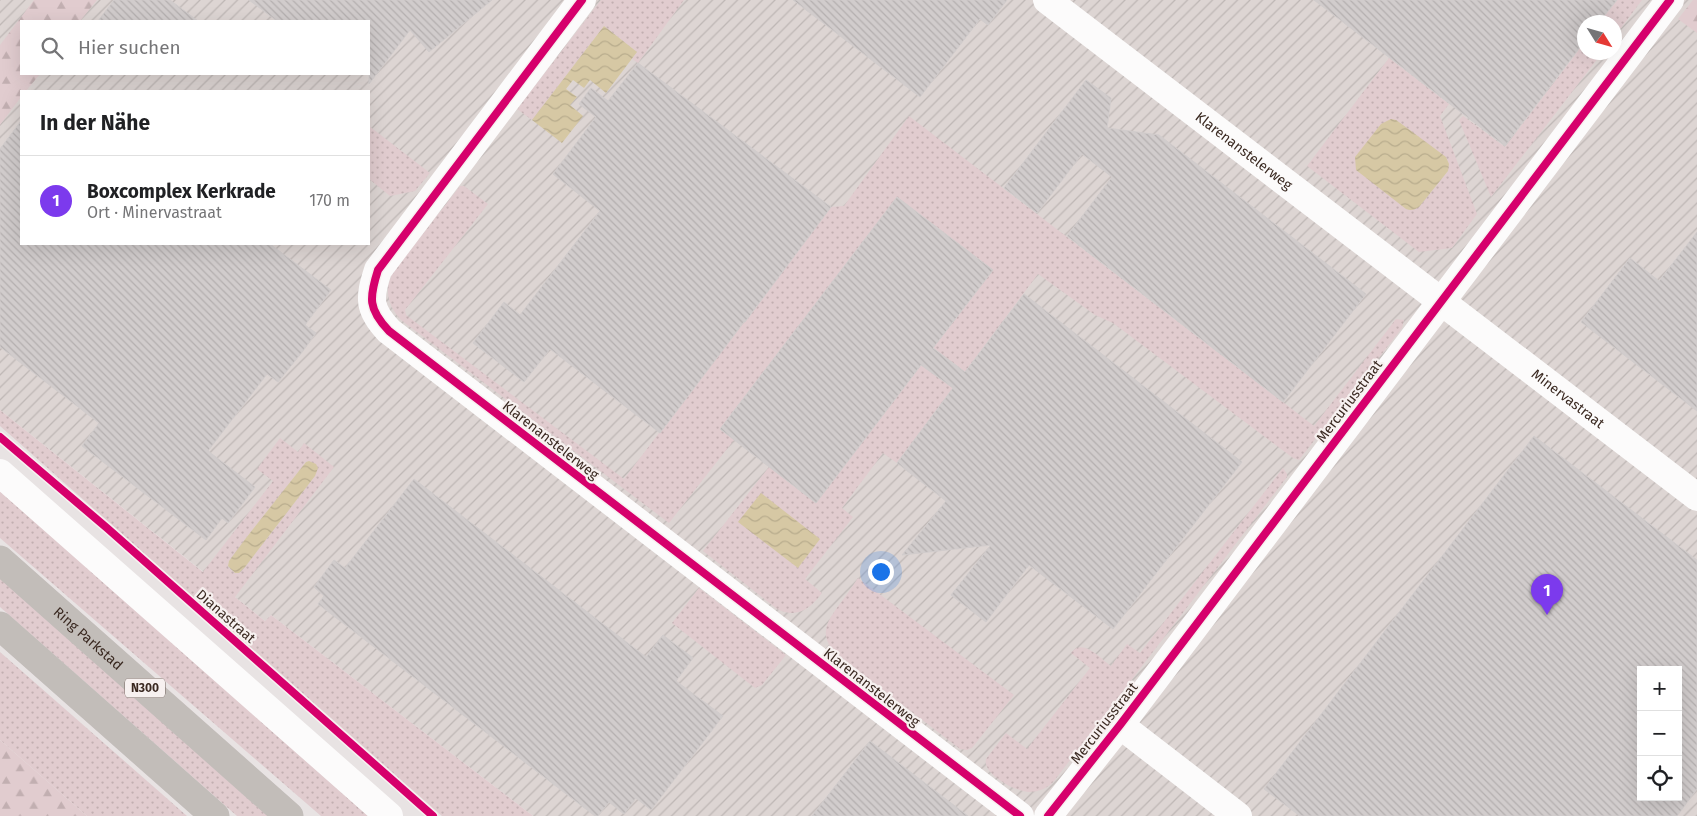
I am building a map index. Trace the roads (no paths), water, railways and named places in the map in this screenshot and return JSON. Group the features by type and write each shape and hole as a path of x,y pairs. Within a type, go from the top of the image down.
{"highway":[{"name":"Ring Parkstad","path":"0,560 289,816"},
{"path":"0,626 215,816"}],"street":[{"name":"Klarenanstelerweg","path":"582,0 378,270 371,292 372,307 379,320 397,337 1020,816"},
{"name":"Klarenanstelerweg","path":"1047,0 1440,301"},
{"name":"Mercuriusstraat","path":"1048,816 1670,0"},
{"name":"Minervastraat","path":"1440,301 1697,498"},
{"path":"0,473 389,816"},
{"path":"1120,724 1238,816"}],"water":[{"path":"604,26 637,52 606,93 590,80 584,88 573,80 566,89 577,97 570,105 583,116 562,143 532,120"},
{"path":"1391,119 1396,120 1446,157 1449,164 1448,171 1419,207 1412,210 1406,209 1356,170 1355,157 1381,124"},
{"path":"309,461 316,464 318,468 315,476 245,567 239,573 235,573 228,566 229,561 306,462"},
{"path":"761,493 820,539 798,568 738,522"}],"place":[{"name":"Boxcomplex Kerkrade","path":"1547,615"}]}
